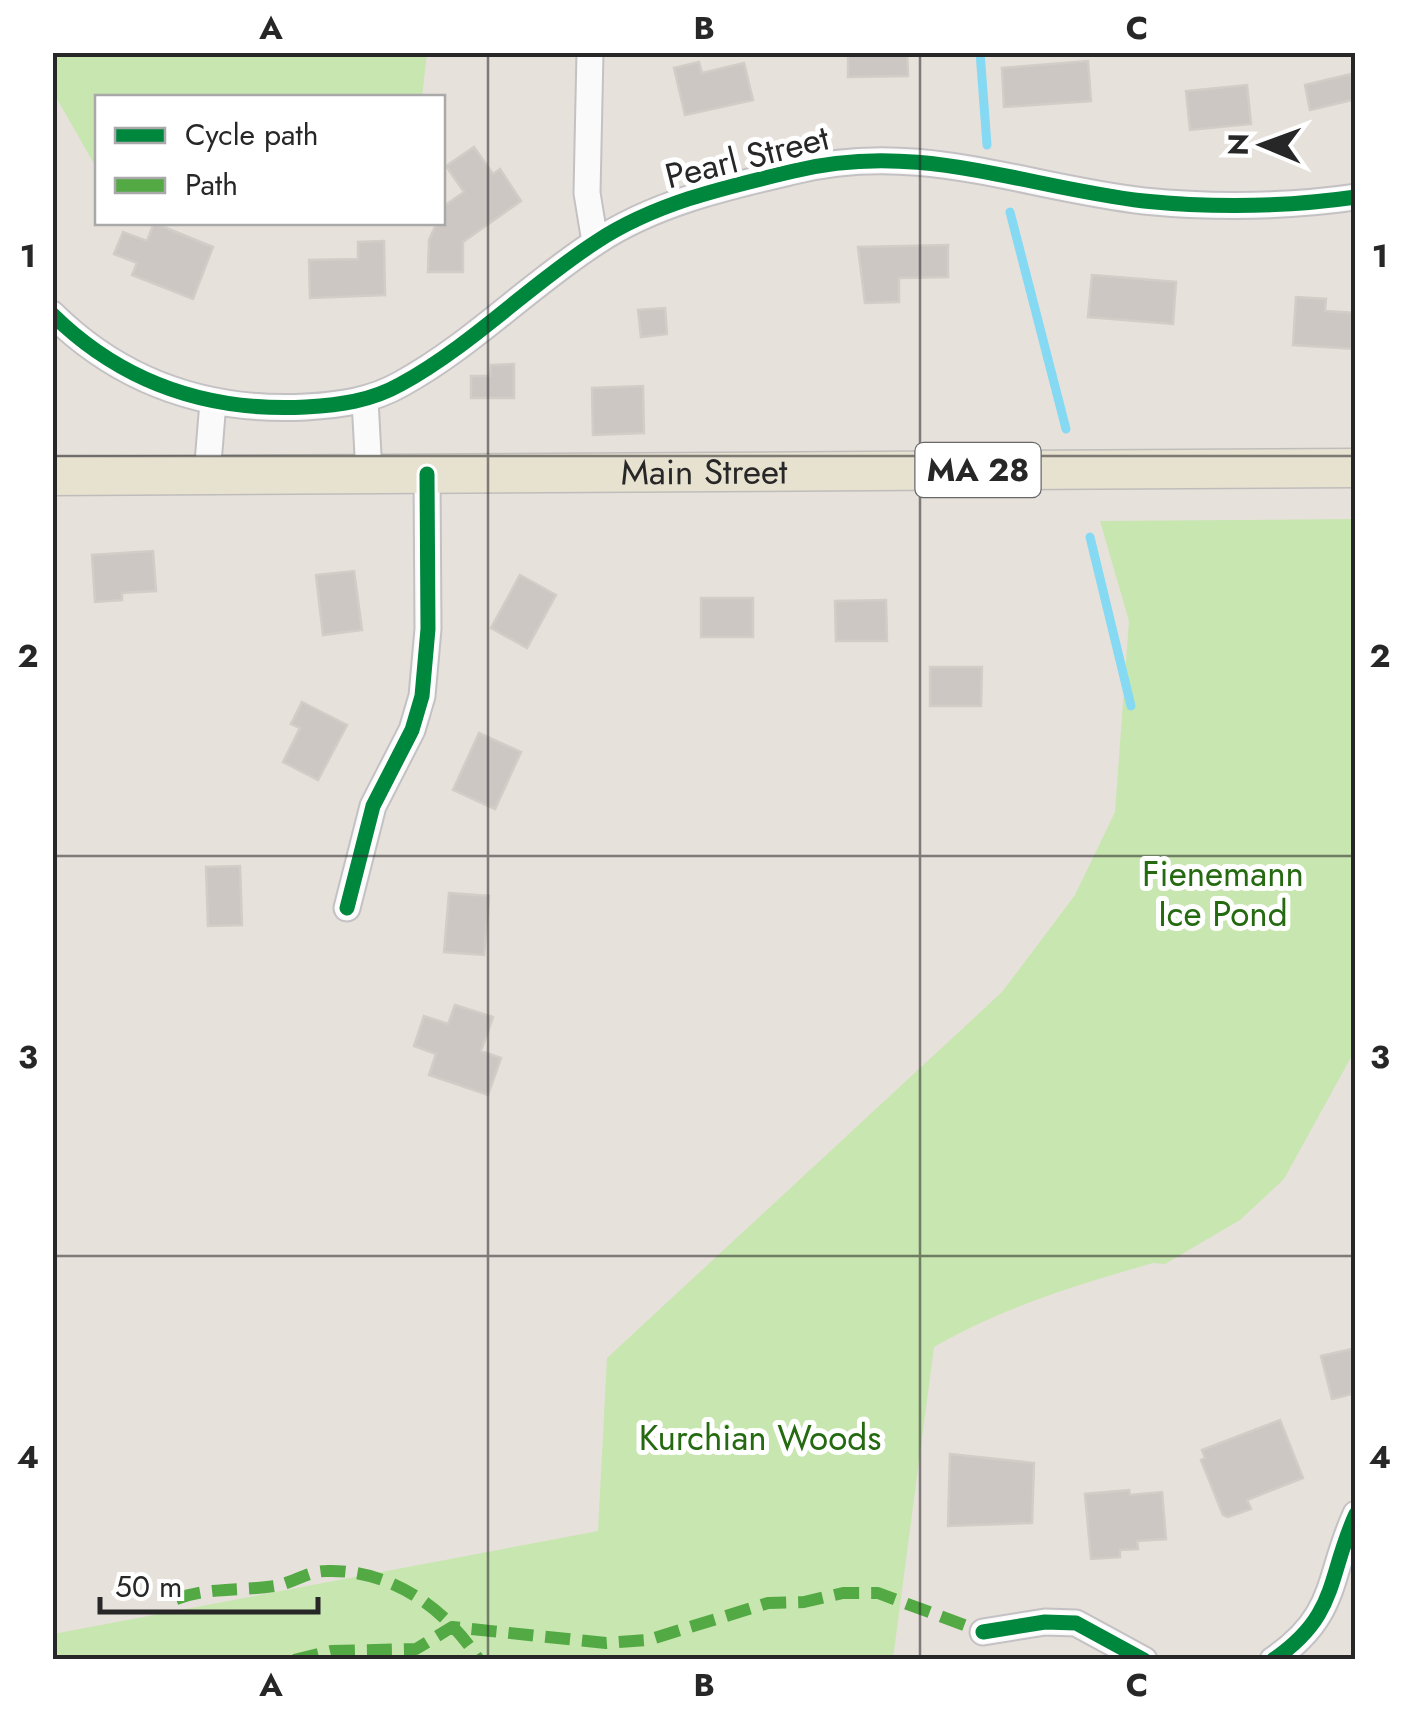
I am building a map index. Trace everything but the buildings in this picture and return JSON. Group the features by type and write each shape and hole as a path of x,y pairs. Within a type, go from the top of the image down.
{"main road":[{"name":"Main Street","path":"52,476 1356,468"}],"street":[{"path":"590,52 587,194 595,242"},
{"name":"Pearl Street","path":"52,314 105,358 134,376 214,402 288,408 365,400 399,385 486,329 595,242 694,197 801,169 885,158 932,160 1144,201 1261,205 1356,197"},
{"path":"365,400 368,474"},
{"path":"207,475 214,402"},
{"path":"348,908 366,827 412,730 424,685 427,474"},
{"path":"1273,1660 1296,1642 1329,1600 1356,1514"},
{"path":"982,1632 1025,1624 1076,1623 1144,1660"}],"green space":[{"path":"53,52 427,53 422,95 95,95 95,166 53,92"},
{"name":"Kurchian Woods","path":"1355,519 1355,1050 1284,1179 1240,1220 1165,1264 1153,1263 1041,1298 934,1347 893,1659 53,1659 53,1634 598,1531 607,1358 1002,992 1075,895 1115,812 1129,621 1100,521"}],"waterway":[{"path":"980,52 987,145"},
{"path":"1010,212 1066,429"},
{"path":"1090,537 1131,706"}],"marked path":[{"path":"176,1599 213,1591 275,1586 320,1572 350,1572 394,1584 414,1595 450,1623 479,1660"},
{"path":"294,1660 331,1651 416,1649 452,1627 606,1643 648,1640 768,1603 804,1602 843,1593 878,1593 983,1632"}],"cycle path":[{"path":"52,314 108,359 169,389 235,404 319,406 367,398 427,369 571,259 619,228 717,190 794,171 840,163 927,163 1099,194 1197,205 1277,205 1356,197"},
{"path":"347,908 373,806 412,730 422,696 428,629 427,474"},
{"path":"1273,1660 1310,1627 1321,1611 1356,1514"},
{"path":"983,1632 1045,1622 1076,1623 1144,1660"}],"park label":[{"name":"Fienemann Ice Pond","path":"1223,894"}]}
